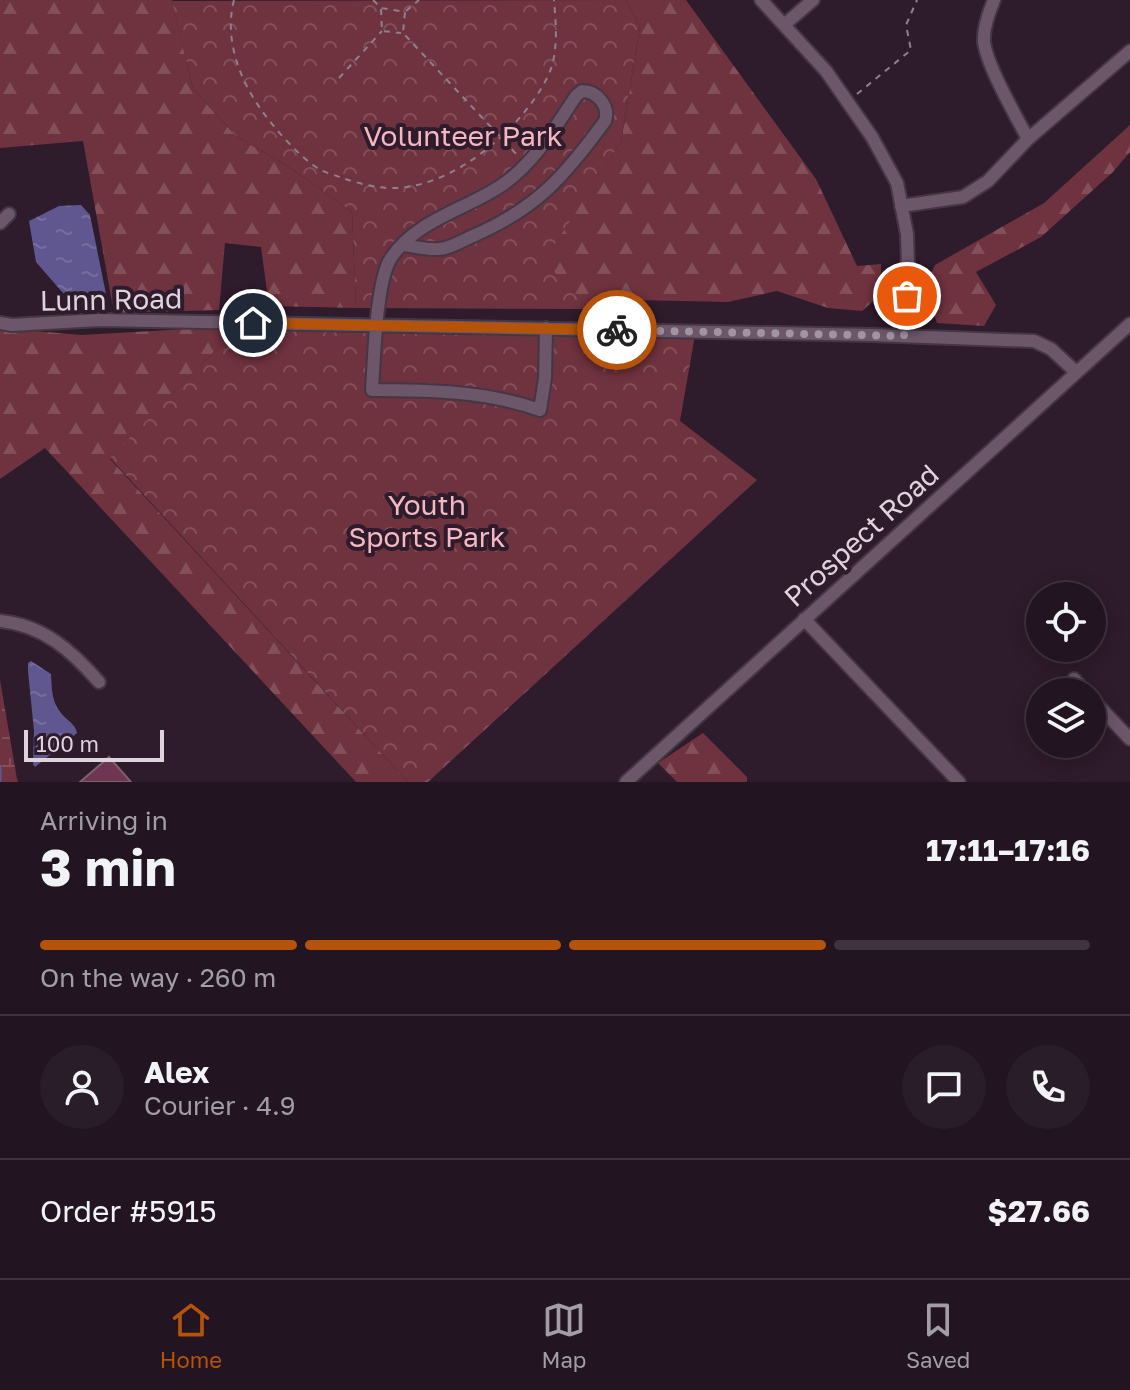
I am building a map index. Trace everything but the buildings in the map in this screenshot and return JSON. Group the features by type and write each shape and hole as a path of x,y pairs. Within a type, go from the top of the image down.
{"street":[{"path":"761,0 826,71 872,137 897,183 907,234 904,336"},
{"path":"784,25 813,0"},
{"path":"994,0 984,42 1000,84 1028,139"},
{"path":"901,206 963,197 988,181 1028,139 1130,51"},
{"path":"402,245 440,250 498,225 525,209 575,161 605,121 605,105 589,91 582,91 547,140 505,183 424,227 402,245 390,258 385,271 377,325 372,390 430,390 507,399 540,410 545,378 546,328"},
{"name":"Lunn Road","path":"0,323 99,320 1034,341 1051,349 1076,372"},
{"name":"Prospect Road","path":"626,782 1130,324"},
{"path":"804,619 959,782"},
{"path":"0,621 21,624 48,635 74,655 99,682"},
{"path":"1106,714 1130,739"}],"path":[{"path":"234,0 231,44 246,88 275,129 319,169 358,183 396,188 431,180 461,168 501,137 533,100 549,76 556,35 554,0"},
{"path":"373,0 381,8 405,12"},
{"path":"403,33 405,12 419,0"},
{"path":"847,102 911,50 906,25 917,0"},
{"path":"339,78 382,31 381,8"},
{"path":"382,31 403,33 525,164"}],"green space":[{"path":"0,0 172,0 193,89 236,136 292,169 352,212 356,308 269,306 261,247 225,243 219,310 114,313 83,141 0,148"},
{"path":"626,0 686,0 816,179 857,266 881,264 881,294 862,311 828,308 777,291 728,302 635,300 590,309 543,261 621,142 640,27"},
{"name":"Volunteer Park","path":"626,0 640,27 621,142 544,261 590,309 356,308 352,212 292,169 236,136 193,89 172,1"},
{"path":"1130,125 1130,152 1113,172 1041,237 976,272 996,305 984,326 937,323 931,307 921,295 935,265 1044,203"},
{"path":"239,326 110,459 408,782 356,782 45,448 0,479 0,328 82,335"},
{"name":"Youth Sports Park","path":"239,326 695,335 680,421 757,480 428,782 408,782 110,458"},
{"path":"0,680 17,779 18,782 0,782"},
{"path":"703,733 747,777 747,782 677,782 658,763"}],"water":[{"path":"81,205 90,215 107,299 98,308 82,309 69,300 36,262 29,221 59,206"},
{"path":"31,661 51,674 55,704 77,733 35,767 28,671"}],"waterway":[{"path":"0,766 0,781"}],"way so far":[{"path":"617,330 904,336 907,296"}],"route":[{"path":"253,323 617,330"}]}
